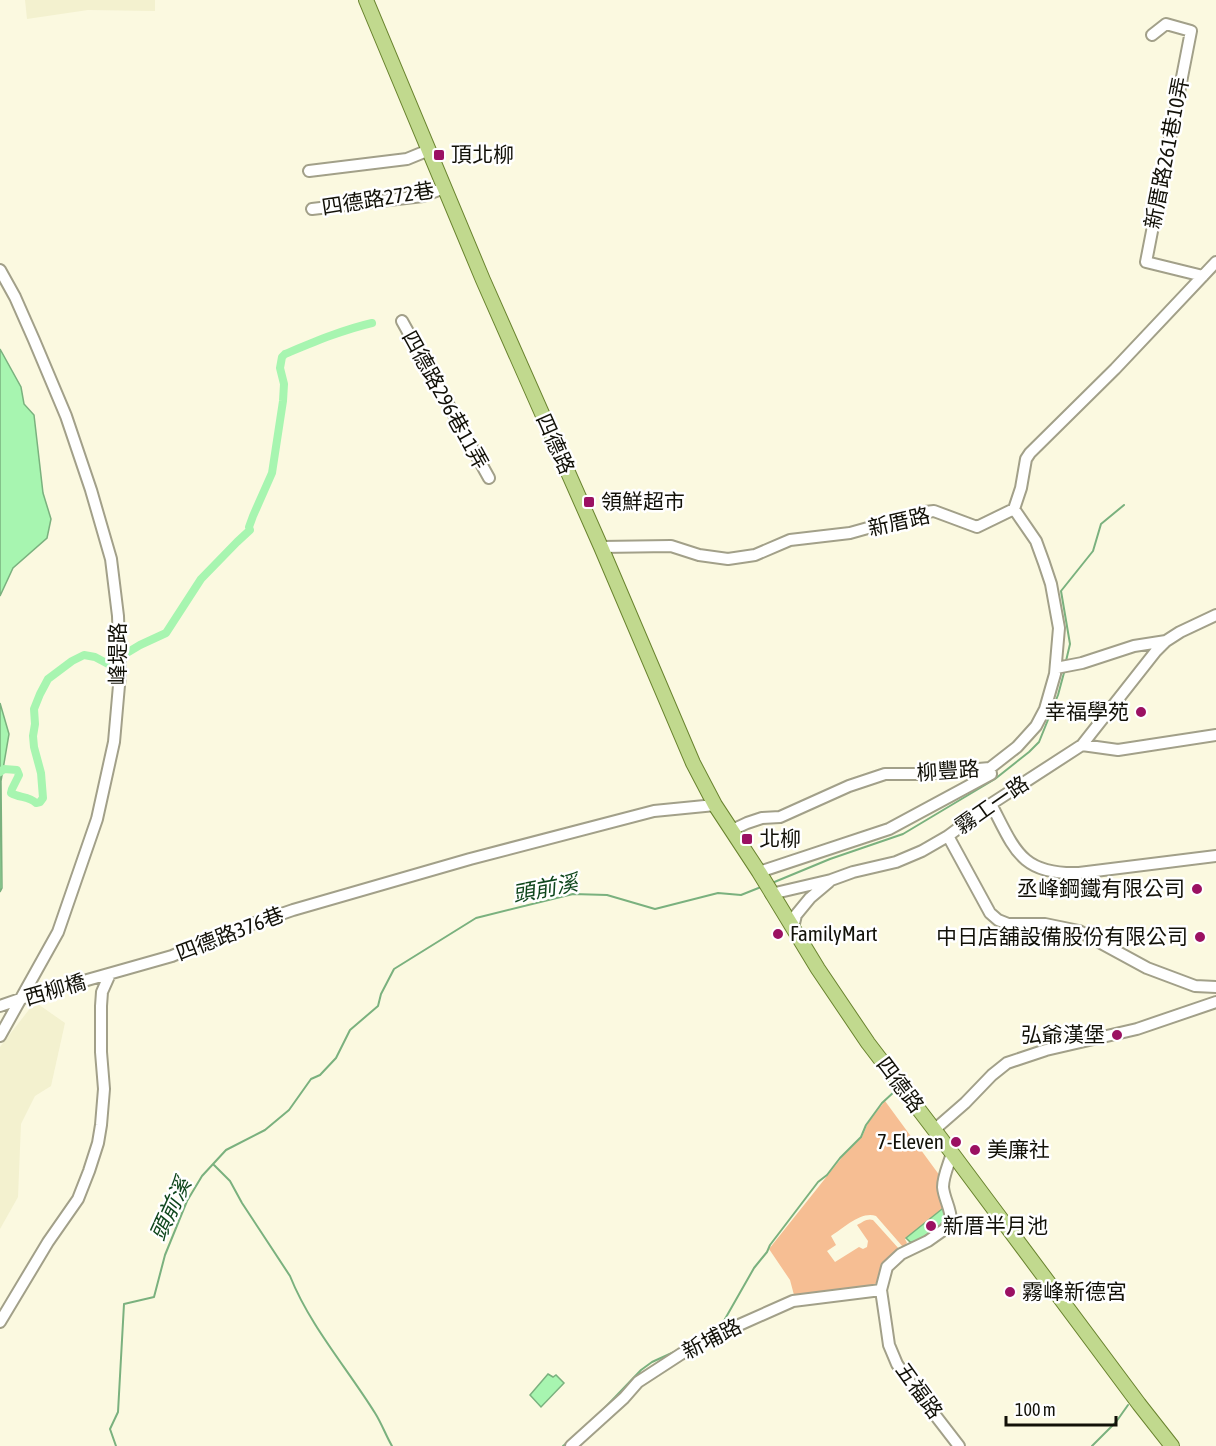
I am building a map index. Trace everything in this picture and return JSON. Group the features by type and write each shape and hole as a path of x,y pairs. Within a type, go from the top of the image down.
{"main road":[{"name":"四德路","path":"366,0 487,291 601,547 693,763 715,805 818,969 868,1043 1172,1446"}],"street":[{"name":"新厝路261巷10弄","path":"1152,35 1166,24 1191,31 1146,262 1203,276"},
{"path":"309,171 407,159 429,150"},
{"name":"四德路272巷","path":"312,209 423,196 444,189"},
{"path":"1014,509 1021,488 1026,459 1030,453 1115,369 1216,262"},
{"name":"峰堤路","path":"0,270 25,318 66,416 91,490 111,559 118,616 120,674 114,742 97,819 58,932 0,1036"},
{"name":"四德路296巷11弄","path":"402,321 489,478"},
{"name":"新厝路","path":"601,547 671,546 699,555 728,559 756,555 790,540 850,533 925,512 934,511 978,527 1014,509"},
{"name":"柳豐路","path":"732,830 747,823 780,817 849,786 885,774 919,774 990,768 1017,747 1036,726 1045,710 1056,668 1059,628 1051,584 1036,541 1014,509"},
{"path":"1056,668 1082,663 1134,646 1166,641 1216,615"},
{"name":"霧工一路","path":"765,884 831,880 853,872 896,862 948,836 991,804 1082,745 1166,641"},
{"path":"1082,745 1118,750 1216,735"},
{"path":"765,884 889,829 991,774 990,768"},
{"path":"991,804 1013,846 1026,862 1048,872 1079,873 1216,856"},
{"name":"四德路376巷","path":"110,974 172,956 223,934 293,910 470,859 654,811 715,805"},
{"path":"948,836 990,913 998,920 1008,924 1045,924 1079,931 1147,968 1195,986 1216,987"},
{"path":"794,928 796,915 810,898 831,880"},
{"path":"0,1322 48,1242 78,1199 92,1162 101,1125 104,1089 101,1052 102,992 110,974"},
{"name":"西柳橋","path":"0,1006 110,974"},
{"path":"934,1130 1007,1063 1046,1050 1137,1029 1216,1002"},
{"name":"五福路","path":"952,1153 943,1189 951,1210 951,1221 945,1229 928,1241 901,1254 887,1267 881,1290 889,1345 897,1364 959,1446"},
{"name":"新埔路","path":"571,1446 624,1398 638,1382 681,1354 793,1301 881,1290"}],"shaded area":[{"path":"25,0 155,0 155,11 88,10 27,19"},
{"path":"0,349 21,387 24,404 34,415 43,493 51,519 47,538 13,568 0,596"},
{"path":"0,703 9,734 1,781 2,888 0,892"},
{"path":"35,1002 65,1023 51,1086 35,1096 21,1124 18,1197 0,1229 0,1047"},
{"path":"885,1101 940,1176 947,1205 905,1239 907,1243 903,1247 876,1216 864,1216 853,1221 831,1236 836,1245 827,1251 835,1262 859,1247 863,1249 867,1247 868,1241 857,1225 873,1220 900,1250 881,1266 878,1282 872,1286 794,1295 790,1280 769,1249 843,1156 862,1137 868,1123"},
{"name":"新厝半月池","path":"947,1205 945,1219 932,1233 916,1242 911,1242 906,1238"},
{"path":"548,1374 553,1377 556,1375 564,1383 541,1407 530,1395"}],"waterway":[{"path":"125,654 166,633 201,579 250,530 253,516 272,473 283,401 284,384 280,368 282,357 328,337 372,323"},
{"name":"頭前溪","path":"1066,661 1070,644 1061,591 1093,551 1101,524 1124,505"},
{"path":"0,772 4,769 17,770 19,775 11,793 36,803 40,802 43,798 41,773 33,736 34,709 40,694 48,679 84,655 95,657 110,665 114,663"},
{"name":"頭前溪","path":"772,883 830,859 903,834 995,779 1039,742 1058,695 1065,669"},
{"name":"頭前溪","path":"116,1446 110,1429 118,1412 124,1304 154,1297 165,1255 187,1201 202,1176 226,1150 265,1130 289,1110 311,1079 320,1075 336,1058 350,1030 378,1006 381,994 394,969 476,918 573,894 607,895 655,909 718,893 741,895 761,887"},
{"path":"597,1416 641,1370 652,1362 721,1326 770,1245 818,1182 861,1137 866,1125 882,1103 895,1091"},
{"path":"213,1164 230,1181 290,1276 318,1329 375,1413 392,1446"},
{"path":"1092,1446 1116,1422 1128,1405"},
{"path":"563,1446 568,1442"}],"place":[{"name":"頂北柳","path":"439,155"},
{"name":"領鮮超市","path":"589,502"},
{"name":"幸福學苑","path":"1141,712"},
{"name":"北柳","path":"747,839"},
{"name":"丞峰鋼鐵有限公司","path":"1197,889"},
{"name":"FamilyMart","path":"778,934"},
{"name":"中日店舖設備股份有限公司","path":"1200,937"},
{"name":"弘爺漢堡","path":"1117,1035"},
{"name":"7-Eleven","path":"956,1142"},
{"name":"美廉社","path":"975,1150"},
{"name":"新厝半月池","path":"931,1226"},
{"name":"霧峰新德宮","path":"1010,1292"}]}
